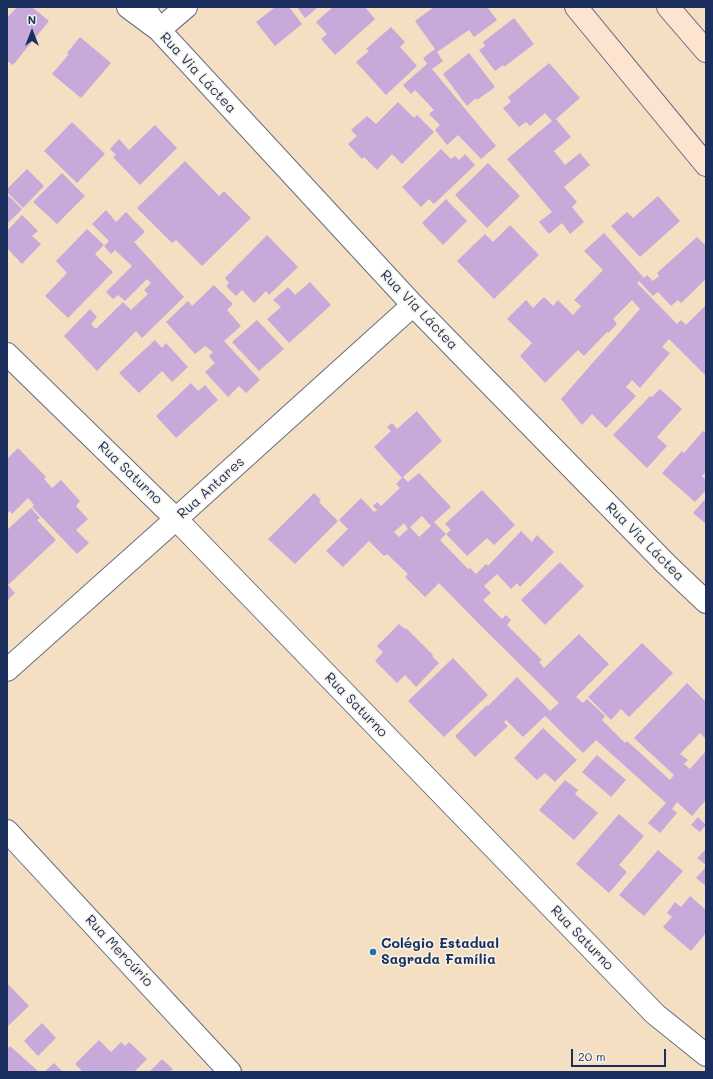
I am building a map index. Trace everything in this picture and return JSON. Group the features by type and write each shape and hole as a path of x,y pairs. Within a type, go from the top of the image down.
{"street":[{"path":"128,7 159,30 186,7"},
{"name":"Rua Via Láctea","path":"144,7 159,30 413,305 666,564 706,602"},
{"path":"576,7 706,165"},
{"path":"668,7 706,51"},
{"name":"Rua Antares","path":"7,670 413,305"},
{"name":"Rua Saturno","path":"7,354 176,519 655,1014 706,1055"},
{"name":"Rua Mercúrio","path":"7,831 230,1072"}],"building":[{"path":"17,7 32,7 49,21 13,65 7,61 7,18"},
{"path":"275,7 289,7 302,24 275,46 256,22"},
{"path":"297,7 315,7 316,9 305,18"},
{"path":"333,7 365,7 375,19 335,55 321,39 327,34 316,22"},
{"path":"434,7 487,7 497,20 474,37 469,30 437,52 443,61 432,69 496,146 481,159 458,135 447,145 435,130 440,125 429,114 434,110 415,90 411,94 403,85 427,64 423,58 435,49 415,21"},
{"path":"514,18 534,44 504,67 503,65 495,71 479,50 485,46 483,42"},
{"path":"391,27 405,42 400,47 417,66 386,95 356,62 369,51 366,49"},
{"path":"80,37 111,63 81,98 52,74 69,54 67,53"},
{"path":"469,53 495,87 477,100 476,98 467,106 443,74"},
{"path":"549,63 580,98 556,119 571,137 554,151 565,165 580,153 590,165 564,187 577,202 572,207 584,222 570,234 562,223 549,234 539,222 552,212 507,159 552,121 545,113 530,126 526,122 519,127 503,108 511,102 508,97"},
{"path":"398,102 414,118 417,115 434,132 402,164 392,154 377,170 364,157 362,159 348,144 357,136 351,130 367,116 376,124"},
{"path":"72,122 105,154 77,183 44,151"},
{"path":"155,125 177,148 140,185 113,157 116,155 110,149 119,139 129,150"},
{"path":"441,149 451,159 455,156 459,160 465,154 475,165 434,204 429,199 421,207 402,187"},
{"path":"185,161 219,196 224,191 251,218 202,266 176,240 172,243 137,208"},
{"path":"488,163 520,196 487,228 455,195"},
{"path":"27,169 44,186 23,208 7,192 7,189"},
{"path":"62,173 85,196 57,224 33,202"},
{"path":"9,196 22,209 7,224 7,198"},
{"path":"658,196 680,221 640,257 611,226 627,212 633,218"},
{"path":"446,199 467,221 443,245 422,223"},
{"path":"106,210 116,222 126,212 145,232 134,242 184,297 142,338 136,331 97,371 64,336 90,309 97,317 91,324 96,329 123,302 131,310 148,294 144,290 151,283 147,279 125,301 118,295 113,299 106,292 132,266 115,250 111,254 104,246 109,241 92,224"},
{"path":"22,215 38,231 32,236 41,244 22,264 7,248 7,231"},
{"path":"510,225 539,255 494,299 457,261 485,234 493,242"},
{"path":"87,229 104,245 95,254 113,272 68,318 45,296 67,273 56,261"},
{"path":"604,233 644,278 647,275 653,281 659,276 657,273 697,237 706,246 706,279 681,303 678,300 671,306 658,292 653,296 639,281 637,283 677,324 681,320 686,325 706,305 706,376 669,339 662,347 670,353 640,388 632,380 626,387 636,396 606,428 592,414 582,425 561,399 640,309 632,300 613,319 617,324 608,333 607,332 584,356 578,350 545,383 520,356 532,343 507,319 526,300 533,308 544,297 553,306 558,300 573,315 581,306 574,300 603,270 584,251"},
{"path":"267,235 298,267 269,295 266,291 254,303 242,290 236,296 226,286 229,283 225,278"},
{"path":"310,282 331,305 289,343 267,319 281,307 273,300 288,287 295,295"},
{"path":"214,285 233,304 227,310 241,326 224,341 260,380 246,393 239,386 228,397 205,372 215,363 209,356 213,352 205,346 195,354 166,322 188,301 192,306"},
{"path":"257,320 284,349 259,371 232,342"},
{"path":"155,340 162,348 166,343 188,367 172,382 162,371 139,393 119,373"},
{"path":"191,383 198,391 205,385 218,400 176,438 156,416"},
{"path":"660,389 682,409 657,437 667,446 647,468 613,435 650,396 652,397"},
{"path":"417,411 442,441 403,477 408,482 419,473 451,507 434,522 446,534 440,540 468,569 470,568 476,574 486,564 488,566 521,531 532,542 537,535 554,552 520,587 517,583 511,589 497,574 484,586 491,593 483,600 502,619 506,615 511,620 507,625 542,660 539,662 544,668 579,634 609,664 576,697 583,703 587,699 605,716 602,720 625,743 627,741 670,780 674,775 634,738 687,683 706,702 706,739 700,733 680,754 688,760 684,764 690,769 706,751 706,800 692,816 677,802 672,809 677,813 660,833 648,823 666,803 596,740 583,753 545,716 523,737 506,720 504,722 508,726 475,757 455,736 517,677 550,711 559,703 439,583 425,597 405,577 408,574 387,554 384,556 369,541 343,567 326,551 348,529 339,520 361,498 374,512 377,510 373,506 377,502 381,506 400,488 396,484 402,478 374,447 391,431 387,427 392,423 397,429","holes":["422,516 431,526 419,537 410,527","404,523 408,529 399,537 394,532"]},
{"path":"703,431 706,433 706,471 702,476 706,480 706,490 695,502 662,473 682,451 684,453"},
{"path":"18,448 46,477 44,479 52,488 61,480 80,501 76,506 88,519 76,530 89,543 77,554 32,507 34,505 28,498 12,514 10,511 7,514 7,459"},
{"path":"482,490 515,525 494,545 487,538 467,556 446,534 451,530 445,524"},
{"path":"314,493 321,500 319,502 338,521 295,564 268,539"},
{"path":"706,498 706,524 693,513"},
{"path":"31,508 40,518 37,520 56,540 8,585 15,593 7,601 7,530"},
{"path":"560,562 584,586 545,625 521,600"},
{"path":"399,624 405,629 406,628 439,663 416,687 405,675 397,683 375,661 383,652 377,646"},
{"path":"642,643 673,673 629,717 621,709 611,720 588,697"},
{"path":"453,658 488,695 444,737 408,701"},
{"path":"543,728 577,760 555,782 545,773 537,780 514,758"},
{"path":"597,755 626,780 611,797 582,772"},
{"path":"565,780 578,790 575,794 598,813 574,840 539,810"},
{"path":"619,814 644,836 619,865 627,872 609,893 576,864"},
{"path":"698,817 706,825 700,832 691,825"},
{"path":"706,849 706,865 697,858"},
{"path":"658,850 683,871 644,916 619,895"},
{"path":"706,867 706,886 696,878"},
{"path":"690,896 706,910 706,933 691,951 663,927 672,917 667,913 675,902 681,907"},
{"path":"7,983 29,1006 7,1027"},
{"path":"42,1023 56,1038 38,1056 24,1041"},
{"path":"99,1040 111,1052 121,1042 125,1046 129,1042 147,1059 134,1072 83,1072 75,1064"},
{"path":"10,1046 39,1072 9,1072 7,1070 7,1049"},
{"path":"162,1059 173,1069 169,1072 149,1072"},
{"path":"54,1063 63,1072 44,1072"}],"place":[{"name":"Colégio Estadual Sagrada Família","path":"373,952"}]}
